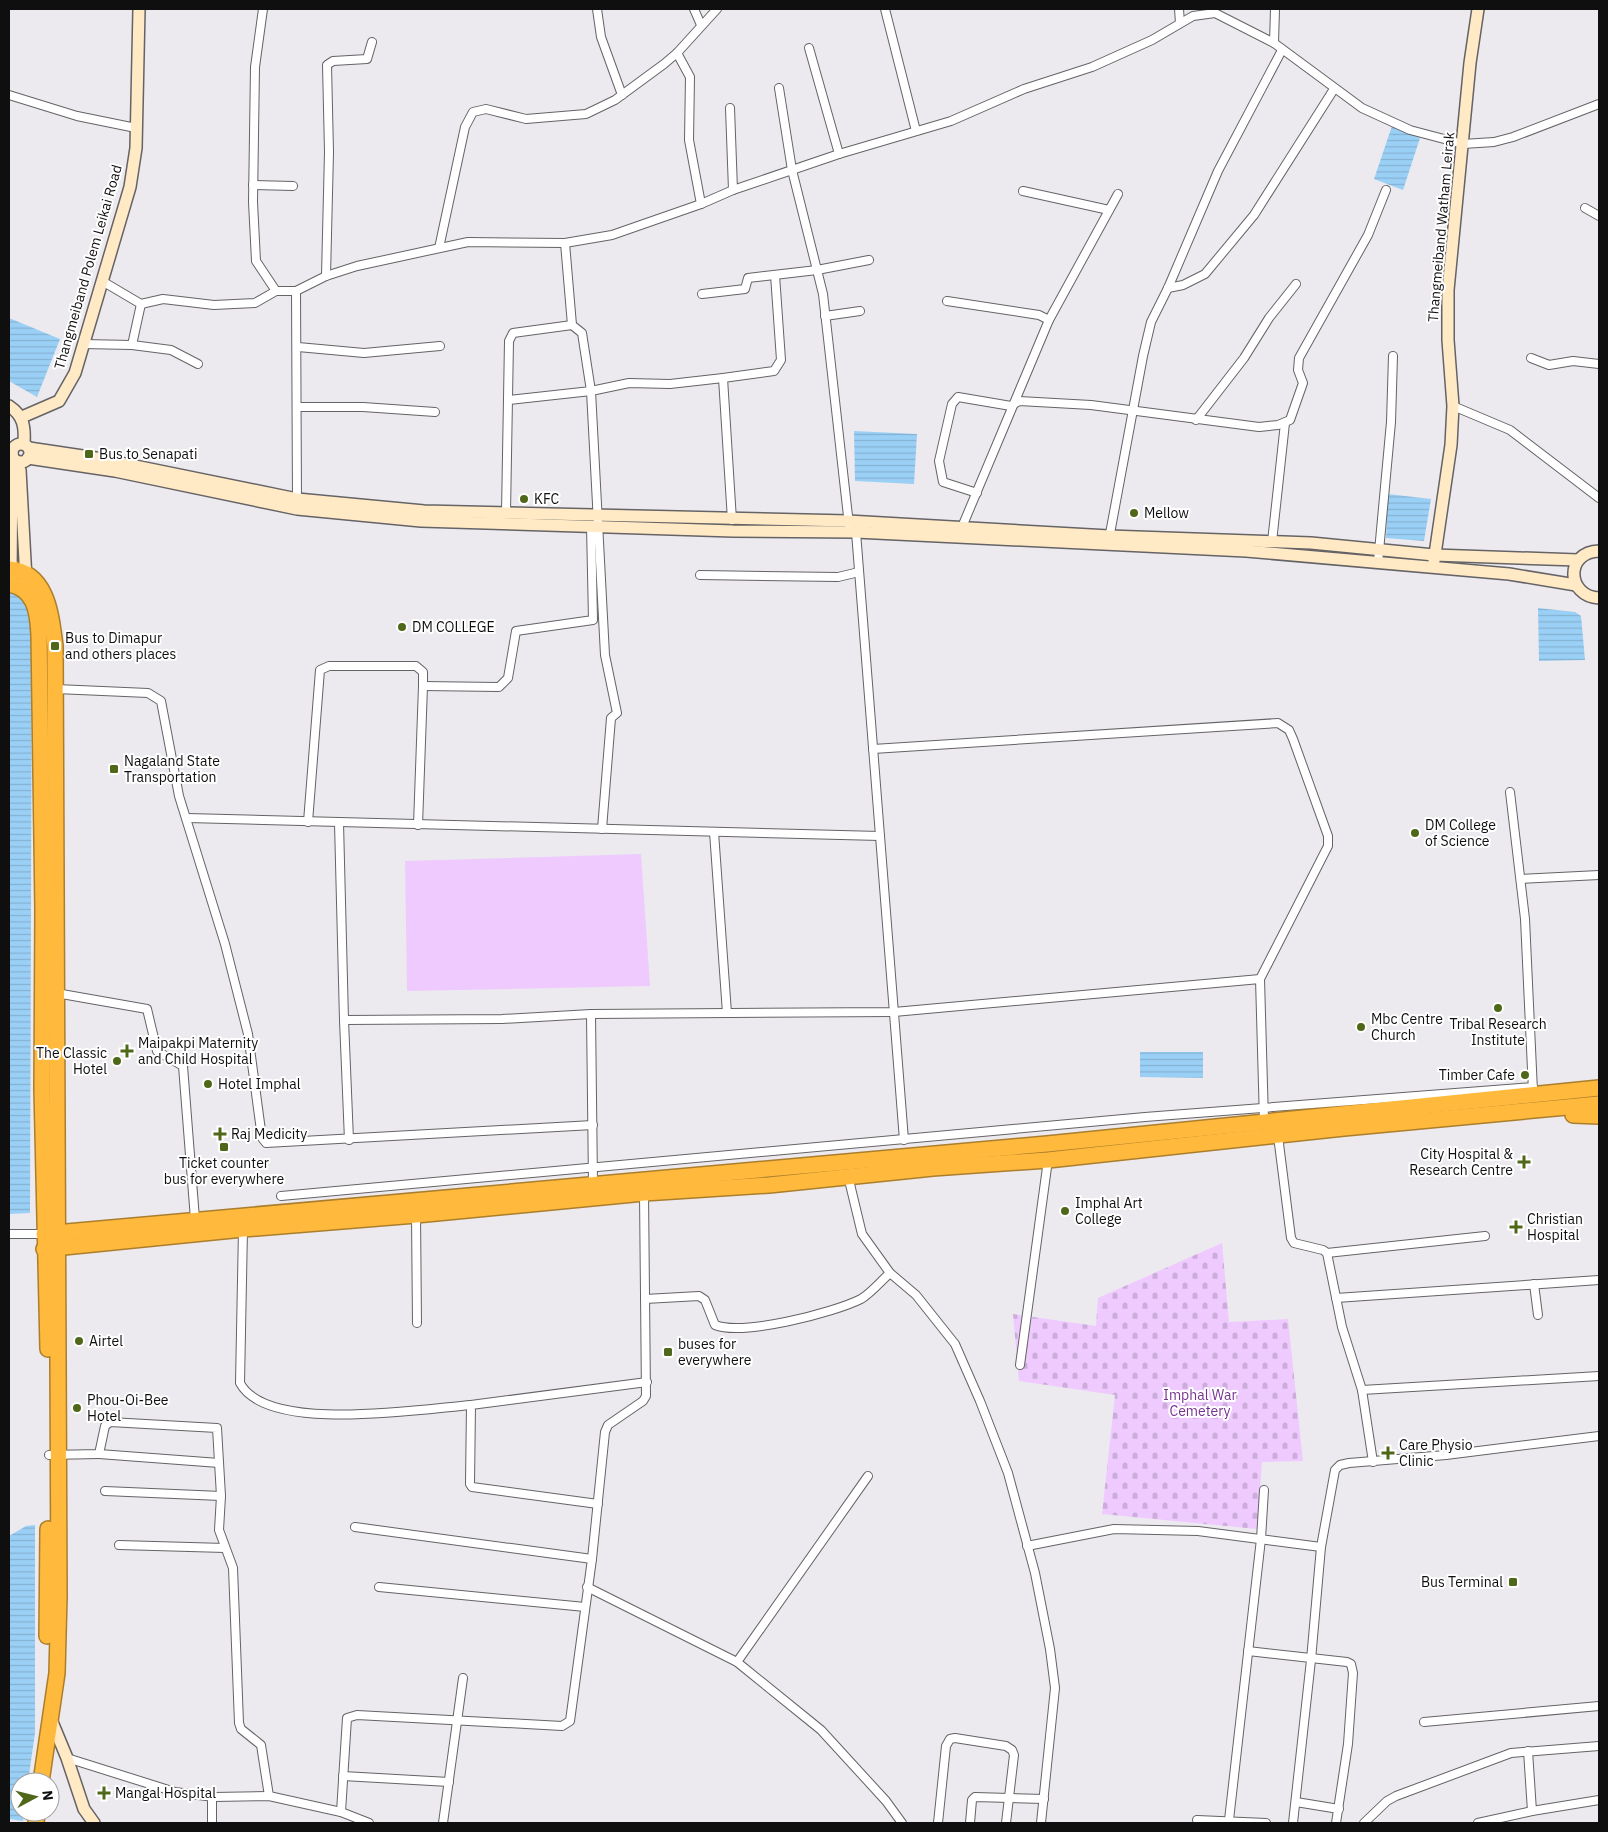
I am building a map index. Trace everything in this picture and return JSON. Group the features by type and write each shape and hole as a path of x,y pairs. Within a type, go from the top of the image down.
{"highway":[{"path":"13,576 26,591 38,614 40,635 54,1455 59,1596 57,1673 52,1692 42,1772"},
{"path":"13,576 40,587 48,602 55,646 56,993 50,1233"},
{"path":"1583,1090 1599,1078"},
{"path":"51,1249 243,1228 416,1215 485,1201 593,1183 845,1162 1264,1115 1533,1091 1599,1088"},
{"path":"50,1233 195,1219 485,1201 644,1194 848,1178 934,1168 1048,1160 1599,1104"},
{"path":"1536,1111 1564,1115 1599,1116"}],"main road":[{"name":"Thangmeiband Polem Leikai Road","path":"22,417 59,401 75,373 130,186 136,148 139,9"},
{"name":"Thangmeiband Watham Leirak","path":"1433,568 1449,461 1452,406 1448,340 1448,290 1470,63 1478,9"},
{"path":"9,406 22,417 24,426 19,452 13,576"},
{"path":"19,452 297,504 423,516 596,522 733,531 962,527 1109,541 1272,542 1380,549 1434,556 1578,560"},
{"path":"423,516 506,513 596,522 732,520 1109,541 1264,552 1529,576 1576,585"},
{"path":"1599,551 1584,554 1578,560 1574,575 1576,585 1582,593 1599,598"},
{"path":"50,1716 67,1758 84,1809 94,1823"}],"street":[{"path":"263,9 254,67 253,185 256,261 265,279 276,292"},
{"path":"597,9 601,37 622,95"},
{"path":"694,9 701,25"},
{"path":"439,248 465,127 473,112 486,109 526,119 586,114 622,95 677,53 717,9"},
{"path":"886,9 916,131"},
{"path":"1179,9 1180,23"},
{"path":"1274,43 1275,9"},
{"path":"102,281 141,304 164,299 214,305 255,303 276,292 296,291 326,276 357,266 468,242 565,243 612,235 701,204 733,190 839,154 950,122 1024,89 1092,67 1152,40 1193,16 1215,13 1274,43 1362,108 1410,130 1463,144 1494,142 1513,137 1599,104"},
{"path":"326,276 329,152 327,65 334,61 367,58 372,42"},
{"path":"809,48 839,154"},
{"path":"1109,541 1146,337 1151,322 1168,288 1218,171 1282,50"},
{"path":"677,53 690,77 689,140 701,204"},
{"path":"779,88 792,170 823,294 851,528 859,572 904,1140"},
{"path":"1168,288 1183,285 1205,274 1254,215 1334,89"},
{"path":"9,95 76,116 136,128"},
{"path":"730,108 733,190"},
{"path":"253,185 293,186"},
{"path":"1272,542 1285,423 1293,414 1303,383 1298,370 1300,358 1368,235 1386,190"},
{"path":"1023,191 1109,210"},
{"path":"962,527 1011,406 1049,320 1118,194"},
{"path":"1585,208 1599,216"},
{"path":"565,243 572,326"},
{"path":"702,294 745,289 748,278 817,270 869,260"},
{"path":"509,400 591,391 629,383 670,384 774,371 782,360 775,275"},
{"path":"1196,420 1244,358 1269,318 1296,284"},
{"path":"296,291 298,347 297,504"},
{"path":"947,301 1039,314 1049,320"},
{"path":"132,345 141,304"},
{"path":"825,316 860,311"},
{"path":"506,513 509,341 513,333 572,326 582,334 591,391 596,522 605,655 617,713 611,718 602,829"},
{"path":"83,344 132,345 171,350 198,364"},
{"path":"298,347 364,353 440,346"},
{"path":"1378,562 1391,422 1393,356"},
{"path":"1531,358 1548,365 1574,361 1599,364"},
{"path":"723,378 732,520"},
{"path":"977,493 943,482 939,461 952,404 958,397 1011,406 1019,401 1091,405 1258,427 1285,423"},
{"path":"1452,406 1510,430 1599,498"},
{"path":"297,407 364,407 435,412"},
{"path":"423,686 499,687 508,678 510,672 516,631 593,620 596,522"},
{"path":"700,575 838,577 859,572"},
{"path":"308,822 320,670 329,666 416,666 423,672 418,825"},
{"path":"56,689 148,693 161,701 174,778 225,944 248,1034 262,1138 270,1144 593,1125"},
{"path":"281,1196 594,1166 904,1140 1264,1115 1260,979 1324,854 1329,840 1293,739 1284,726 1278,723 1238,725 873,749"},
{"path":"1510,792 1520,879 1528,978 1533,1091"},
{"path":"187,818 880,836"},
{"path":"339,823 349,1140"},
{"path":"714,832 727,1013"},
{"path":"1520,879 1599,874"},
{"path":"344,1020 502,1019 591,1014 894,1012 1260,979"},
{"path":"56,993 147,1009 157,1051 183,1066 195,1219"},
{"path":"591,1014 593,1183"},
{"path":"1278,1136 1291,1238 1294,1243 1323,1250 1327,1253 1484,1236"},
{"path":"1020,1365 1048,1160"},
{"path":"845,1162 862,1234 890,1273 916,1295 955,1344 1008,1473 1027,1546 1050,1649 1055,1688 1041,1823"},
{"path":"341,1812 347,1718 357,1715 562,1726 568,1724 592,1559 606,1428 645,1399 647,1382 644,1194"},
{"path":"416,1215 417,1324"},
{"path":"243,1228 240,1383 252,1397 289,1410 322,1415 351,1415 471,1405 647,1382"},
{"path":"9,1234 50,1233"},
{"path":"1327,1253 1344,1335 1362,1390 1373,1462"},
{"path":"645,1299 699,1296 705,1300 713,1323 717,1326 743,1328 761,1326 812,1314 862,1298 890,1273"},
{"path":"1336,1298 1599,1280"},
{"path":"1534,1284 1538,1315"},
{"path":"1362,1390 1599,1376"},
{"path":"471,1405 470,1484 472,1487 598,1504"},
{"path":"98,1454 105,1426 108,1423 217,1428 221,1496 220,1530 224,1548 233,1568 239,1723 241,1729 261,1744 269,1796"},
{"path":"1293,1823 1321,1547 1335,1470 1340,1465 1349,1462 1373,1462 1599,1436"},
{"path":"54,1455 98,1454 219,1463"},
{"path":"737,1662 868,1476"},
{"path":"1230,1820 1261,1539 1264,1490"},
{"path":"105,1491 221,1496"},
{"path":"355,1527 592,1559"},
{"path":"1027,1546 1114,1529 1198,1531 1321,1547"},
{"path":"118,1545 224,1548"},
{"path":"379,1587 584,1608"},
{"path":"587,1587 737,1662 821,1730 886,1800 902,1823"},
{"path":"1248,1651 1311,1660 1347,1662 1353,1668 1348,1744 1336,1823"},
{"path":"443,1823 462,1678"},
{"path":"1424,1722 1599,1706"},
{"path":"938,1823 946,1746 953,1738 1006,1746 1012,1750 1014,1755 1006,1823"},
{"path":"1364,1823 1387,1801 1396,1796 1493,1758 1528,1751 1599,1746"},
{"path":"1528,1751 1532,1811"},
{"path":"67,1758 175,1792 212,1796 269,1796 341,1812 370,1823"},
{"path":"343,1776 449,1782"},
{"path":"212,1796 212,1823"},
{"path":"970,1823 974,1797 1044,1799"},
{"path":"1478,1823 1532,1811 1599,1800"},
{"path":"1296,1802 1339,1809"},
{"path":"1197,1820 1266,1823"}],"green space":[{"path":"641,854 650,986 407,991 405,861"},
{"name":"Imphal War Cemetery","path":"1222,1243 1229,1322 1288,1319 1303,1461 1262,1462 1257,1529 1102,1514 1115,1395 1019,1381 1013,1314 1096,1326 1098,1298"}],"water":[{"path":"1392,126 1420,138 1403,190 1374,179"},
{"path":"9,318 60,339 37,397 9,381"},
{"path":"854,431 917,434 914,484 855,481"},
{"path":"1388,494 1431,499 1424,541 1386,538"},
{"path":"9,589 24,602 29,610 32,621 30,1213 9,1214"},
{"path":"1538,608 1575,612 1581,616 1585,660 1539,661"},
{"path":"1140,1052 1203,1052 1203,1078 1140,1077"},
{"path":"35,1525 35,1733 29,1772 10,1772 10,1819 9,1536 26,1526"}],"place":[{"name":"Bus to Senapati","path":"89,454"},
{"name":"KFC","path":"524,499"},
{"name":"Mellow","path":"1134,513"},
{"name":"DM COLLEGE","path":"402,627"},
{"name":"Bus to Dimapur and others places","path":"55,646"},
{"name":"Nagaland State Transportation","path":"114,769"},
{"name":"DM College of Science","path":"1415,833"},
{"name":"Tribal Research Institute","path":"1498,1008"},
{"name":"Mbc Centre Church","path":"1361,1027"},
{"name":"Maipakpi Maternity and Child Hospital","path":"127,1051"},
{"name":"The Classic Hotel","path":"117,1061"},
{"name":"Timber Cafe","path":"1525,1075"},
{"name":"Hotel Imphal","path":"208,1084"},
{"name":"Raj Medicity","path":"220,1134"},
{"name":"Ticket counter bus for everywhere","path":"224,1147"},
{"name":"City Hospital & Research Centre","path":"1524,1162"},
{"name":"Imphal Art College","path":"1065,1211"},
{"name":"Christian Hospital","path":"1516,1227"},
{"name":"Airtel","path":"79,1341"},
{"name":"buses for everywhere","path":"668,1352"},
{"name":"Phou-Oi-Bee Hotel","path":"77,1408"},
{"name":"Care Physio Clinic","path":"1388,1453"},
{"name":"Bus Terminal","path":"1513,1582"},
{"name":"Mangal Hospital","path":"104,1793"}]}
